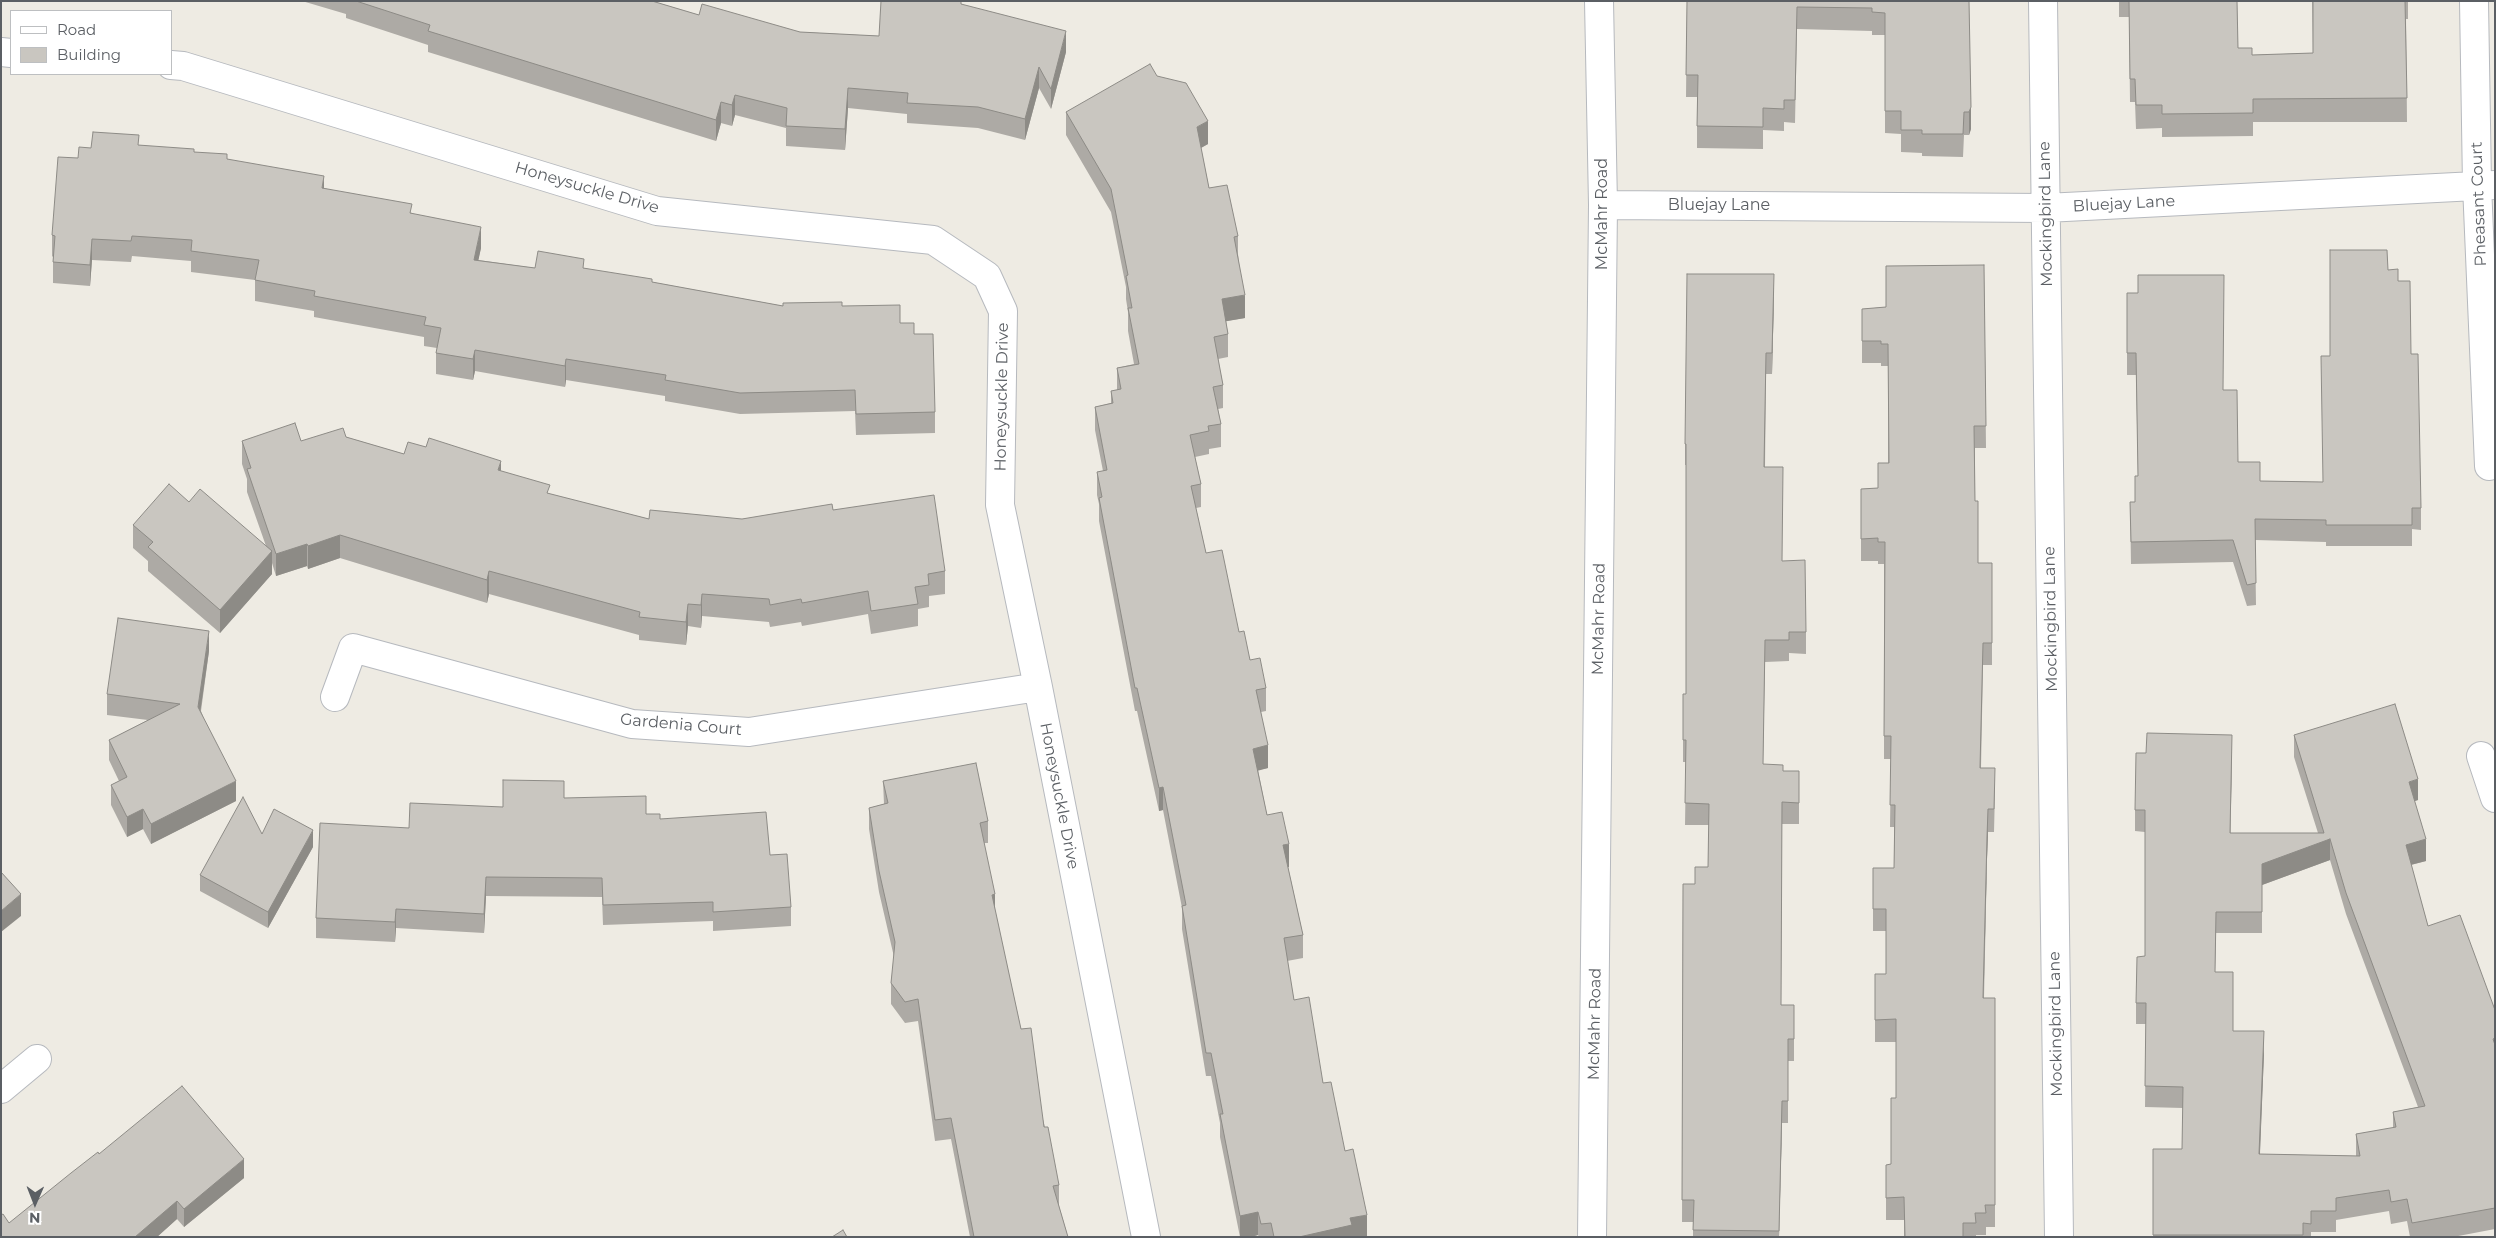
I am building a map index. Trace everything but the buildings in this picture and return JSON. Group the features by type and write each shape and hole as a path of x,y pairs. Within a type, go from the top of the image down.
{"street":[{"name":"McMahr Road","path":"1592,1237 1603,204 1599,1"},
{"name":"Mockingbird Lane","path":"2043,1 2059,1237"},
{"name":"Pheasant Court","path":"2474,1 2486,185 2489,466"},
{"name":"Honeysuckle Drive","path":"172,65 184,66 657,211 933,240 987,276 1003,311 1000,505 1038,687 1146,1237"},
{"name":"Bluejay Lane","path":"1603,204 2046,208 2486,185"},
{"name":"Gardenia Court","path":"335,697 353,648 632,724 749,732 1038,687"},
{"path":"2482,756 2495,798"},
{"path":"1,1089 37,1059"}]}
